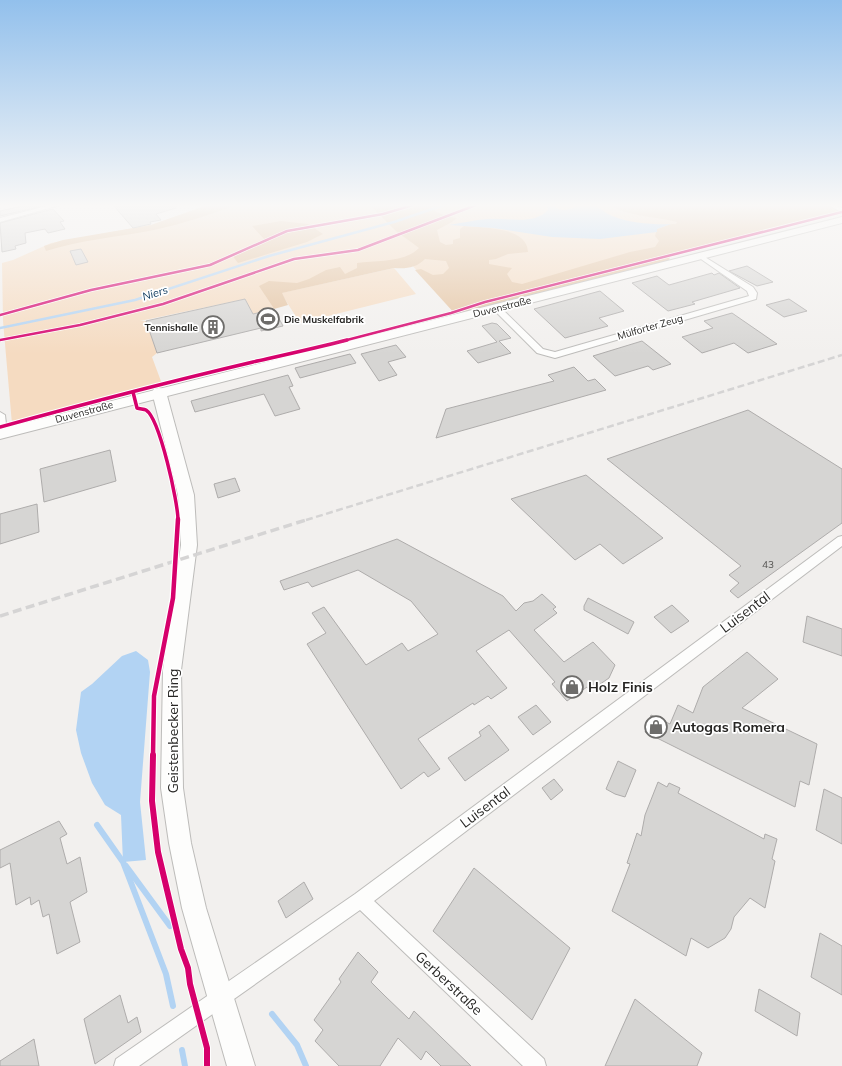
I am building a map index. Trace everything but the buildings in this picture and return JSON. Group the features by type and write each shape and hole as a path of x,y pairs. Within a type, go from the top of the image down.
{"main road":[{"name":"Duvenstraße","path":"1,434 159,392 310,356 705,255"},
{"name":"Geistenbecker Ring","path":"159,392 186,495 189,526 188,545 172,670 172,788 180,843 194,908 241,1066"}],"street":[{"name":"Mülforter Zeug","path":"496,308 540,351 555,355 753,297 753,293 750,289 700,256"},
{"path":"0,415 1,434"},
{"name":"Luisental","path":"123,1066 361,900 842,540"},
{"name":"Gerberstraße","path":"361,900 537,1066"}],"shaded area":[{"path":"25,255 673,255 456,313 409,262 265,295 274,309 253,314 245,299 140,321 146,321 148,325 157,353 152,357 162,384 73,406 12,424 3,321 2,263"},
{"path":"232,255 265,255 238,263"},
{"path":"409,255 506,255 489,260 489,264 512,268 507,274 512,282 522,284 621,255 675,255 670,256 669,261 456,315 415,270 421,269 433,275 443,274 449,268 446,261 425,259 411,267 394,268 282,293 288,305 274,309 259,286 269,281 297,283 309,279 326,270 340,267 345,274 357,268 357,263 398,259"},
{"path":"394,268 416,294 300,323 281,293"}],"water":[{"path":"136,651 148,660 150,672 140,802 146,860 123,862 121,815 105,805 92,783 81,753 76,730 81,692 92,684 122,656"}],"waterway":[{"name":"Niers","path":"0,328 135,300 274,255"},
{"path":"97,825 123,862 166,974 173,1006"},
{"path":"126,866 170,926"},
{"path":"272,1014 297,1045 306,1066"},
{"path":"182,1050 185,1066"}],"railway":[{"path":"306,520 842,355"},
{"path":"0,616 309,519"}],"cycle path":[{"path":"0,315 91,290 210,265 233,255"},
{"path":"0,340 80,325 163,304 294,259 324,255"},
{"path":"0,427 73,407 253,362 306,351 451,313 485,302 672,255"},
{"path":"133,392 137,408 146,410 152,417 170,469 178,512 173,598 154,696 152,801 158,852 181,949 188,968 190,984 207,1048 207,1066"}],"place":[{"name":"Die Muskelfabrik","path":"268,319"},
{"name":"Tennishalle","path":"213,327"},
{"name":"Holz Finis","path":"572,687"},
{"name":"Autogas Romera","path":"656,727"}]}
